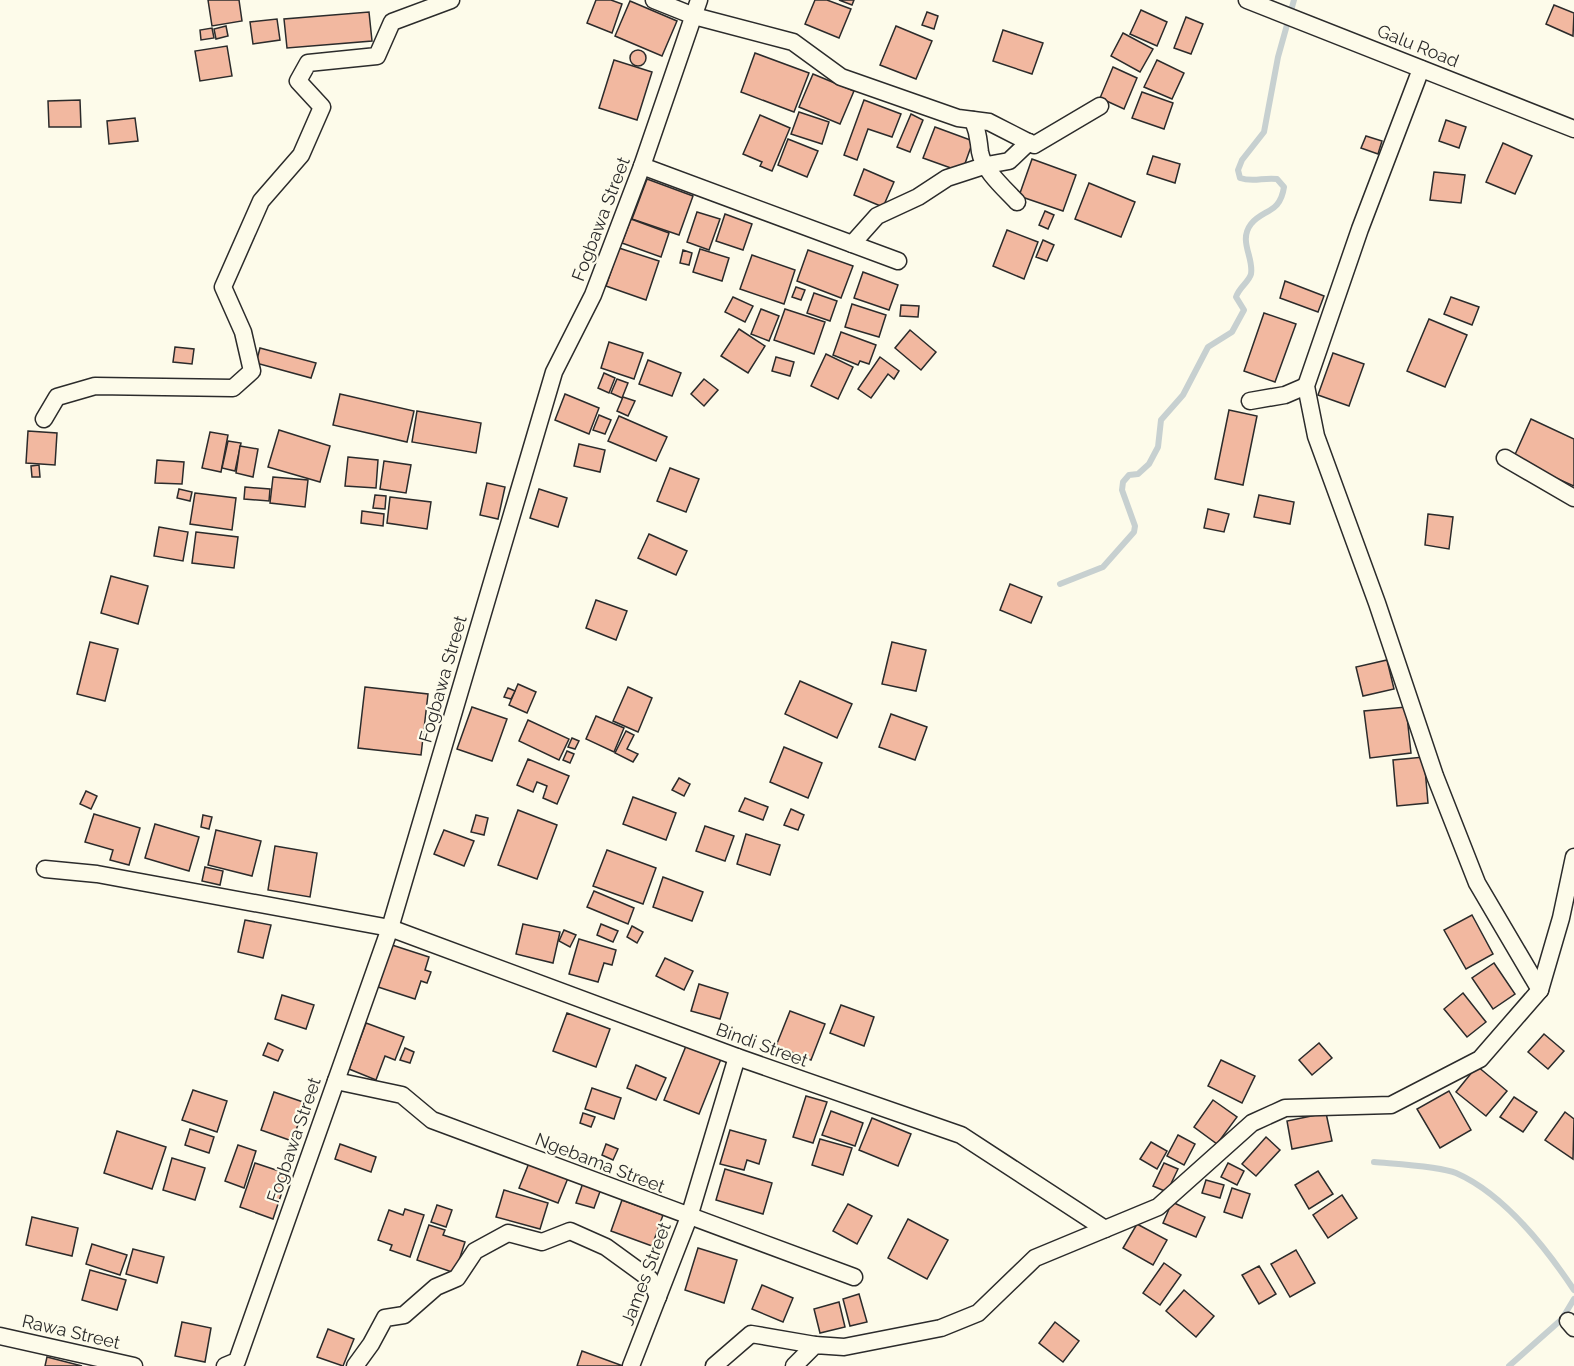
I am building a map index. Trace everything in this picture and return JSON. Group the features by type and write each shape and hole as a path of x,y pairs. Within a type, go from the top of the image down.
{"street":[{"path":"44,419 57,397 95,387 168,385 233,388 252,371 243,332 223,287 261,201 301,155 322,107 298,81 308,63 377,56 392,21 451,0"},
{"path":"654,0 696,8 793,42 841,77 958,118 989,122 1034,145 1100,106"},
{"name":"Galu Road","path":"1247,0 1574,129"},
{"name":"Fogbawa Street","path":"237,1365 390,928 554,372 593,295 642,166 696,8"},
{"path":"1421,69 1360,229 1305,386 1320,447 1377,603 1435,776 1473,873 1540,990"},
{"path":"973,120 980,138 980,154 1017,202"},
{"path":"852,244 877,216 918,197 947,178 987,165 1010,161 1029,142"},
{"path":"642,166 898,261"},
{"path":"1250,401 1285,395 1305,386"},
{"path":"1505,458 1574,498"},
{"path":"714,1366 751,1334 815,1345 844,1347 950,1324 978,1313 1035,1258 1158,1207 1252,1123 1286,1108 1391,1106 1480,1059 1540,990 1568,916 1574,856"},
{"name":"Bindi Street","path":"45,869 97,874 390,928 737,1057 961,1135 1105,1229"},
{"name":"James Street","path":"631,1366 689,1217 737,1057"},
{"name":"Ngebama Street","path":"336,1081 402,1095 432,1120 854,1277"},
{"path":"355,1366 371,1344 385,1318 404,1315 436,1287 457,1278 475,1251 508,1233 542,1242 570,1231 606,1247 651,1279 658,1298"},
{"name":"Rawa Street","path":"0,1336 134,1366"},
{"path":"794,1366 815,1345"}],"building":[{"path":"208,0 239,0 242,21 212,26"},
{"path":"596,0 611,0 622,4 612,33 587,23"},
{"path":"815,0 827,0 851,9 839,38 805,24"},
{"path":"839,0 854,0 852,5"},
{"path":"630,1 677,21 662,56 615,36"},
{"path":"1554,5 1574,13 1573,36 1546,24"},
{"path":"1141,10 1167,22 1157,46 1130,34"},
{"path":"369,12 372,41 287,48 284,19"},
{"path":"927,12 938,16 934,29 922,25"},
{"path":"1186,17 1203,24 1191,54 1174,48"},
{"path":"277,19 280,40 253,44 250,22"},
{"path":"226,26 228,36 216,39 214,29"},
{"path":"896,26 932,41 916,79 880,65"},
{"path":"212,28 214,38 201,40 200,30"},
{"path":"1003,30 1043,43 1032,74 993,61"},
{"path":"1123,33 1153,49 1140,72 1111,56"},
{"path":"227,46 232,76 200,81 195,51"},
{"path":"638,50 644,52 646,58 644,64 638,66 632,64 630,58 632,52"},
{"path":"755,53 809,73 794,112 741,92"},
{"path":"614,60 652,72 637,120 599,108"},
{"path":"1157,60 1184,73 1172,99 1144,87"},
{"path":"1113,67 1137,78 1124,109 1100,98"},
{"path":"813,74 854,91 840,124 799,107"},
{"path":"1142,92 1173,103 1164,129 1132,118"},
{"path":"80,100 81,127 49,127 48,101"},
{"path":"864,100 901,114 892,137 868,129 857,160 844,155"},
{"path":"799,112 829,122 822,144 791,134"},
{"path":"911,114 923,120 910,152 897,147"},
{"path":"760,115 790,128 772,171 760,166 762,162 743,154"},
{"path":"135,118 138,141 109,144 107,121"},
{"path":"1446,120 1466,127 1459,148 1439,141"},
{"path":"935,127 973,141 962,172 923,158"},
{"path":"1366,136 1382,141 1378,154 1361,148"},
{"path":"788,139 818,151 807,177 778,165"},
{"path":"1503,143 1532,156 1515,194 1486,182"},
{"path":"1153,156 1180,164 1175,183 1147,174"},
{"path":"1032,159 1076,175 1063,211 1019,196"},
{"path":"864,169 894,182 883,207 854,195"},
{"path":"1434,172 1465,175 1461,203 1430,200"},
{"path":"647,179 693,196 679,235 632,219"},
{"path":"1089,183 1135,202 1121,237 1075,219"},
{"path":"1045,211 1054,215 1048,229 1039,225"},
{"path":"697,212 720,219 709,250 687,242"},
{"path":"725,214 752,224 743,250 716,241"},
{"path":"631,219 669,233 661,257 622,243"},
{"path":"1007,230 1038,242 1024,279 993,266"},
{"path":"1043,240 1054,245 1047,261 1036,257"},
{"path":"619,248 659,261 646,300 606,286"},
{"path":"700,249 729,258 722,281 693,272"},
{"path":"683,250 692,253 689,265 680,263"},
{"path":"808,250 853,266 841,298 797,281"},
{"path":"752,255 795,270 784,304 740,289"},
{"path":"863,272 898,285 889,310 854,298"},
{"path":"1285,281 1324,296 1318,312 1280,298"},
{"path":"796,287 805,290 801,300 792,297"},
{"path":"814,293 837,301 830,321 807,313"},
{"path":"733,297 753,306 745,322 725,312"},
{"path":"1451,297 1479,307 1472,325 1444,314"},
{"path":"852,304 886,315 879,337 845,327"},
{"path":"901,305 919,306 918,317 900,316"},
{"path":"761,309 779,316 769,341 751,334"},
{"path":"785,309 825,322 814,354 774,340"},
{"path":"1264,313 1296,324 1275,382 1244,371"},
{"path":"1429,319 1467,335 1445,387 1407,371"},
{"path":"739,329 765,346 748,373 721,356"},
{"path":"910,330 936,352 921,370 895,348"},
{"path":"841,332 876,345 869,364 860,361 858,365 833,355"},
{"path":"609,342 643,353 634,379 601,368"},
{"path":"175,347 194,349 192,364 173,362"},
{"path":"260,348 316,363 311,378 256,363"},
{"path":"1333,353 1364,364 1349,406 1318,395"},
{"path":"826,354 853,367 838,399 811,386"},
{"path":"776,357 794,362 790,376 772,371"},
{"path":"880,357 899,371 894,379 888,374 871,398 858,389"},
{"path":"648,360 681,373 672,396 639,384"},
{"path":"604,373 615,378 609,393 598,388"},
{"path":"617,379 628,383 622,398 611,393"},
{"path":"704,379 718,390 704,406 691,394"},
{"path":"340,394 414,411 407,442 333,425"},
{"path":"565,394 599,408 589,434 555,420"},
{"path":"623,397 635,401 628,416 617,411"},
{"path":"1229,410 1257,416 1243,485 1215,479"},
{"path":"417,411 481,423 476,453 412,442"},
{"path":"599,415 611,420 605,434 593,430"},
{"path":"619,416 667,437 656,461 608,441"},
{"path":"1531,419 1574,439 1574,486 1513,459"},
{"path":"279,430 330,446 320,482 268,467"},
{"path":"28,431 57,433 55,465 26,463"},
{"path":"210,432 228,435 221,472 202,468"},
{"path":"228,441 241,443 235,471 222,468"},
{"path":"579,444 605,450 600,472 574,466"},
{"path":"240,446 258,449 253,477 236,473"},
{"path":"348,457 378,460 376,488 345,486"},
{"path":"157,460 184,462 182,484 155,483"},
{"path":"384,461 411,465 406,493 380,489"},
{"path":"39,465 40,477 32,477 31,466"},
{"path":"670,468 699,479 686,512 657,501"},
{"path":"273,477 308,480 305,507 270,503"},
{"path":"487,483 505,487 498,519 480,515"},
{"path":"245,487 270,489 269,501 244,499"},
{"path":"179,489 192,492 190,501 177,498"},
{"path":"539,489 567,498 558,527 530,518"},
{"path":"195,493 236,498 232,530 190,524"},
{"path":"375,495 386,496 385,509 373,508"},
{"path":"1259,495 1294,502 1290,524 1254,517"},
{"path":"390,497 431,502 427,529 387,523"},
{"path":"1208,509 1229,514 1224,532 1204,528"},
{"path":"362,511 384,514 383,526 361,523"},
{"path":"1428,514 1453,517 1449,549 1425,545"},
{"path":"159,527 188,532 183,561 154,556"},
{"path":"196,532 238,537 234,568 192,563"},
{"path":"649,534 687,551 676,575 638,558"},
{"path":"111,576 148,586 138,624 101,613"},
{"path":"1010,584 1042,597 1031,623 1000,610"},
{"path":"596,600 627,611 616,640 586,628"},
{"path":"90,642 118,649 105,701 77,694"},
{"path":"892,642 926,650 916,691 882,684"},
{"path":"1387,660 1394,689 1363,696 1356,667"},
{"path":"800,681 852,704 837,738 785,714"},
{"path":"518,684 536,692 527,713 509,705"},
{"path":"365,687 428,694 421,755 358,748"},
{"path":"628,687 652,698 638,732 613,721"},
{"path":"508,688 515,691 511,699 504,697"},
{"path":"472,707 507,719 492,761 457,749"},
{"path":"1406,707 1411,753 1370,758 1364,711"},
{"path":"891,714 927,727 915,760 879,747"},
{"path":"596,716 624,728 614,752 586,739"},
{"path":"528,720 569,739 559,760 519,741"},
{"path":"626,731 634,735 627,749 638,754 633,762 615,753"},
{"path":"572,738 579,741 575,749 568,747"},
{"path":"784,747 822,763 808,798 770,782"},
{"path":"567,751 574,754 570,763 563,760"},
{"path":"1424,757 1428,803 1397,806 1393,760"},
{"path":"528,759 569,776 557,804 543,798 547,786 537,782 533,792 517,785"},
{"path":"679,778 690,784 684,796 672,790"},
{"path":"86,791 97,796 91,809 80,804"},
{"path":"633,797 676,813 666,840 623,824"},
{"path":"745,798 768,807 763,820 739,811"},
{"path":"791,809 804,815 798,830 784,825"},
{"path":"518,810 557,825 537,879 498,865"},
{"path":"94,814 140,828 129,865 110,860 113,850 85,842"},
{"path":"203,815 212,817 209,829 201,827"},
{"path":"476,815 488,818 484,835 471,832"},
{"path":"155,824 199,837 189,871 145,858"},
{"path":"705,826 734,836 725,861 696,851"},
{"path":"216,830 261,841 252,876 208,865"},
{"path":"444,830 474,841 464,866 434,854"},
{"path":"746,834 780,845 770,875 737,864"},
{"path":"275,846 317,853 310,897 268,890"},
{"path":"607,850 656,868 643,904 593,886"},
{"path":"205,867 223,871 220,885 202,881"},
{"path":"663,877 703,892 692,921 653,907"},
{"path":"594,891 634,908 628,924 587,907"},
{"path":"1472,915 1493,954 1466,969 1444,930"},
{"path":"245,920 271,925 263,958 238,952"},
{"path":"523,924 560,932 553,963 516,954"},
{"path":"601,924 618,931 613,942 597,935"},
{"path":"632,926 643,932 637,943 627,937"},
{"path":"564,930 576,935 570,947 559,941"},
{"path":"579,939 616,950 612,965 604,963 598,982 569,974"},
{"path":"392,945 429,957 425,970 431,972 427,983 421,981 415,999 378,987"},
{"path":"665,958 693,971 684,990 656,976"},
{"path":"1494,963 1515,994 1493,1009 1472,978"},
{"path":"699,984 728,993 720,1019 691,1011"},
{"path":"1463,993 1486,1022 1467,1037 1444,1009"},
{"path":"282,995 314,1005 306,1029 275,1019"},
{"path":"841,1005 874,1017 864,1046 830,1033"},
{"path":"790,1011 825,1024 811,1060 776,1046"},
{"path":"567,1013 610,1029 596,1067 553,1051"},
{"path":"366,1023 404,1037 395,1060 385,1056 376,1080 349,1069"},
{"path":"1544,1034 1564,1051 1548,1069 1528,1052"},
{"path":"268,1043 283,1050 278,1061 263,1055"},
{"path":"1319,1043 1332,1058 1312,1075 1299,1060"},
{"path":"686,1046 721,1059 699,1114 664,1100"},
{"path":"405,1048 414,1052 410,1063 400,1060"},
{"path":"1221,1060 1255,1076 1242,1103 1208,1086"},
{"path":"636,1065 666,1078 656,1100 627,1088"},
{"path":"1477,1066 1507,1091 1486,1116 1456,1092"},
{"path":"592,1088 621,1098 614,1119 585,1109"},
{"path":"193,1090 227,1101 217,1132 182,1120"},
{"path":"1449,1091 1471,1130 1440,1148 1417,1109"},
{"path":"274,1092 306,1103 292,1141 261,1130"},
{"path":"806,1096 827,1102 813,1143 793,1137"},
{"path":"1514,1097 1537,1112 1523,1132 1500,1117"},
{"path":"1213,1100 1237,1117 1217,1144 1194,1127"},
{"path":"831,1111 863,1123 855,1146 822,1135"},
{"path":"1565,1112 1574,1119 1573,1159 1545,1140"},
{"path":"583,1113 595,1117 591,1127 580,1123"},
{"path":"1326,1113 1332,1141 1292,1149 1287,1121"},
{"path":"872,1118 911,1134 898,1166 859,1150"},
{"path":"190,1129 214,1137 209,1153 185,1145"},
{"path":"730,1130 766,1140 759,1164 747,1160 744,1170 720,1164"},
{"path":"117,1131 166,1147 152,1189 104,1173"},
{"path":"1178,1135 1195,1144 1184,1165 1167,1156"},
{"path":"1266,1137 1280,1150 1256,1176 1242,1164"},
{"path":"820,1139 852,1148 843,1175 812,1165"},
{"path":"1151,1142 1167,1151 1157,1169 1140,1159"},
{"path":"340,1144 376,1157 371,1172 335,1159"},
{"path":"606,1144 618,1149 613,1160 602,1155"},
{"path":"238,1145 256,1151 244,1188 225,1181"},
{"path":"172,1158 205,1168 195,1200 163,1190"},
{"path":"255,1163 288,1174 273,1219 240,1207"},
{"path":"529,1163 568,1178 558,1203 519,1188"},
{"path":"1164,1163 1178,1169 1167,1192 1153,1186"},
{"path":"1228,1163 1244,1171 1237,1185 1221,1177"},
{"path":"725,1169 772,1183 763,1214 716,1200"},
{"path":"1318,1171 1333,1194 1309,1209 1295,1185"},
{"path":"584,1180 602,1186 594,1208 576,1203"},
{"path":"1206,1180 1224,1185 1220,1198 1202,1193"},
{"path":"1232,1188 1250,1194 1242,1218 1224,1212"},
{"path":"504,1190 548,1203 540,1229 496,1217"},
{"path":"1342,1195 1357,1218 1328,1238 1313,1215"},
{"path":"622,1200 663,1215 652,1246 611,1231"},
{"path":"1172,1202 1205,1217 1196,1237 1163,1223"},
{"path":"848,1204 872,1216 857,1244 833,1231"},
{"path":"437,1205 452,1210 446,1227 431,1222"},
{"path":"405,1209 424,1215 410,1257 390,1250 392,1245 378,1240 389,1210 403,1215"},
{"path":"32,1217 78,1228 72,1256 26,1245"},
{"path":"908,1219 948,1240 927,1279 888,1258"},
{"path":"1137,1224 1167,1240 1153,1265 1123,1248"},
{"path":"429,1225 445,1230 443,1235 465,1242 455,1273 417,1260"},
{"path":"92,1244 127,1255 120,1275 86,1264"},
{"path":"698,1248 737,1260 724,1303 685,1290"},
{"path":"133,1249 164,1257 157,1283 126,1274"},
{"path":"1296,1250 1315,1283 1290,1297 1271,1264"},
{"path":"1164,1263 1181,1275 1160,1305 1143,1293"},
{"path":"1259,1266 1276,1294 1259,1304 1242,1275"},
{"path":"90,1270 126,1280 117,1310 82,1300"},
{"path":"762,1285 793,1298 783,1322 752,1309"},
{"path":"1184,1290 1214,1316 1196,1337 1166,1311"},
{"path":"859,1294 867,1322 850,1326 843,1299"},
{"path":"839,1302 845,1327 820,1333 814,1309"},
{"path":"182,1322 211,1328 205,1362 175,1356"},
{"path":"1055,1322 1079,1341 1063,1362 1039,1343"},
{"path":"328,1329 354,1339 343,1366 317,1357"},
{"path":"582,1351 623,1366 577,1366"},
{"path":"47,1357 82,1366 45,1366"}],"waterway":[{"path":"1060,584 1103,567 1134,532 1135,526 1122,490 1123,482 1129,475 1138,474 1149,464 1158,447 1161,420 1183,395 1208,347 1232,332 1244,310 1236,297 1251,274 1246,243 1247,230 1256,219 1275,207 1282,196 1284,187 1277,179 1240,178 1238,170 1242,160 1264,132 1278,57 1294,0"},
{"path":"1374,1162 1439,1169 1456,1173 1474,1182 1507,1208 1537,1240 1574,1290"},
{"path":"1509,1366 1562,1319 1574,1299"}]}
